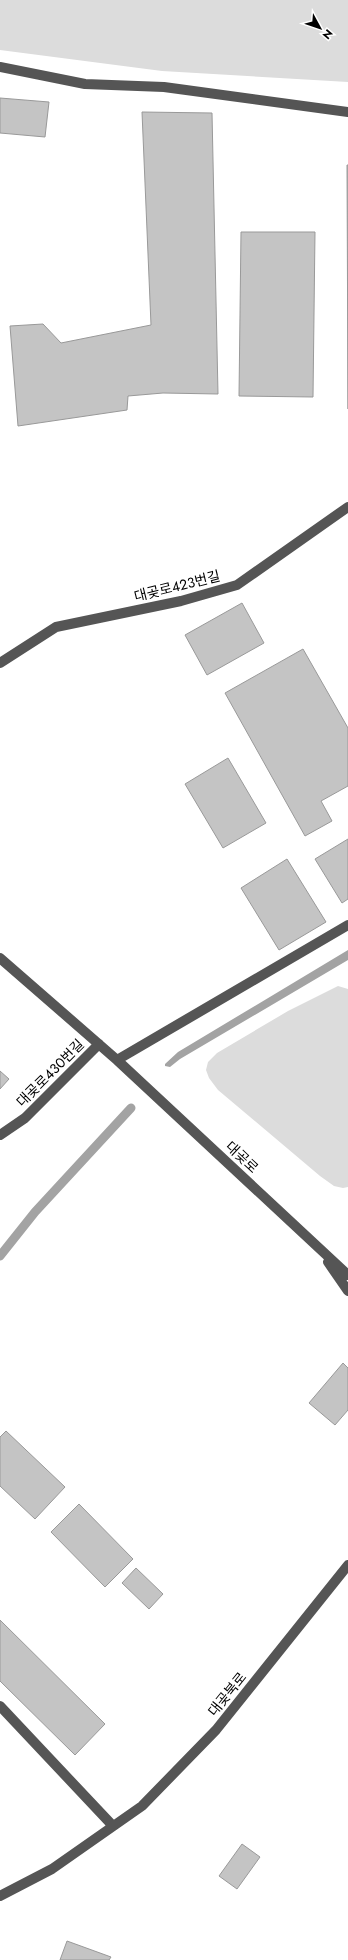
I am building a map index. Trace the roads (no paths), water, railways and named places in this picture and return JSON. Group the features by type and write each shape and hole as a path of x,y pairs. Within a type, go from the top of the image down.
{"street":[{"path":"0,67 86,84 164,88 348,112"},
{"name":"대곶로423번길","path":"0,663 56,627 181,601 237,585 348,507"},
{"path":"117,1060 348,925"},
{"name":"대곶로","path":"0,958 117,1060 348,1275"},
{"name":"대곶로430번길","path":"0,1135 25,1118 99,1044"},
{"path":"315,1245 348,1291"},
{"name":"대곶북로","path":"0,1896 52,1869 142,1806 216,1730 348,1565"},
{"path":"0,1706 113,1826"}],"waterway":[{"path":"0,1256 35,1212 131,1108"}]}
